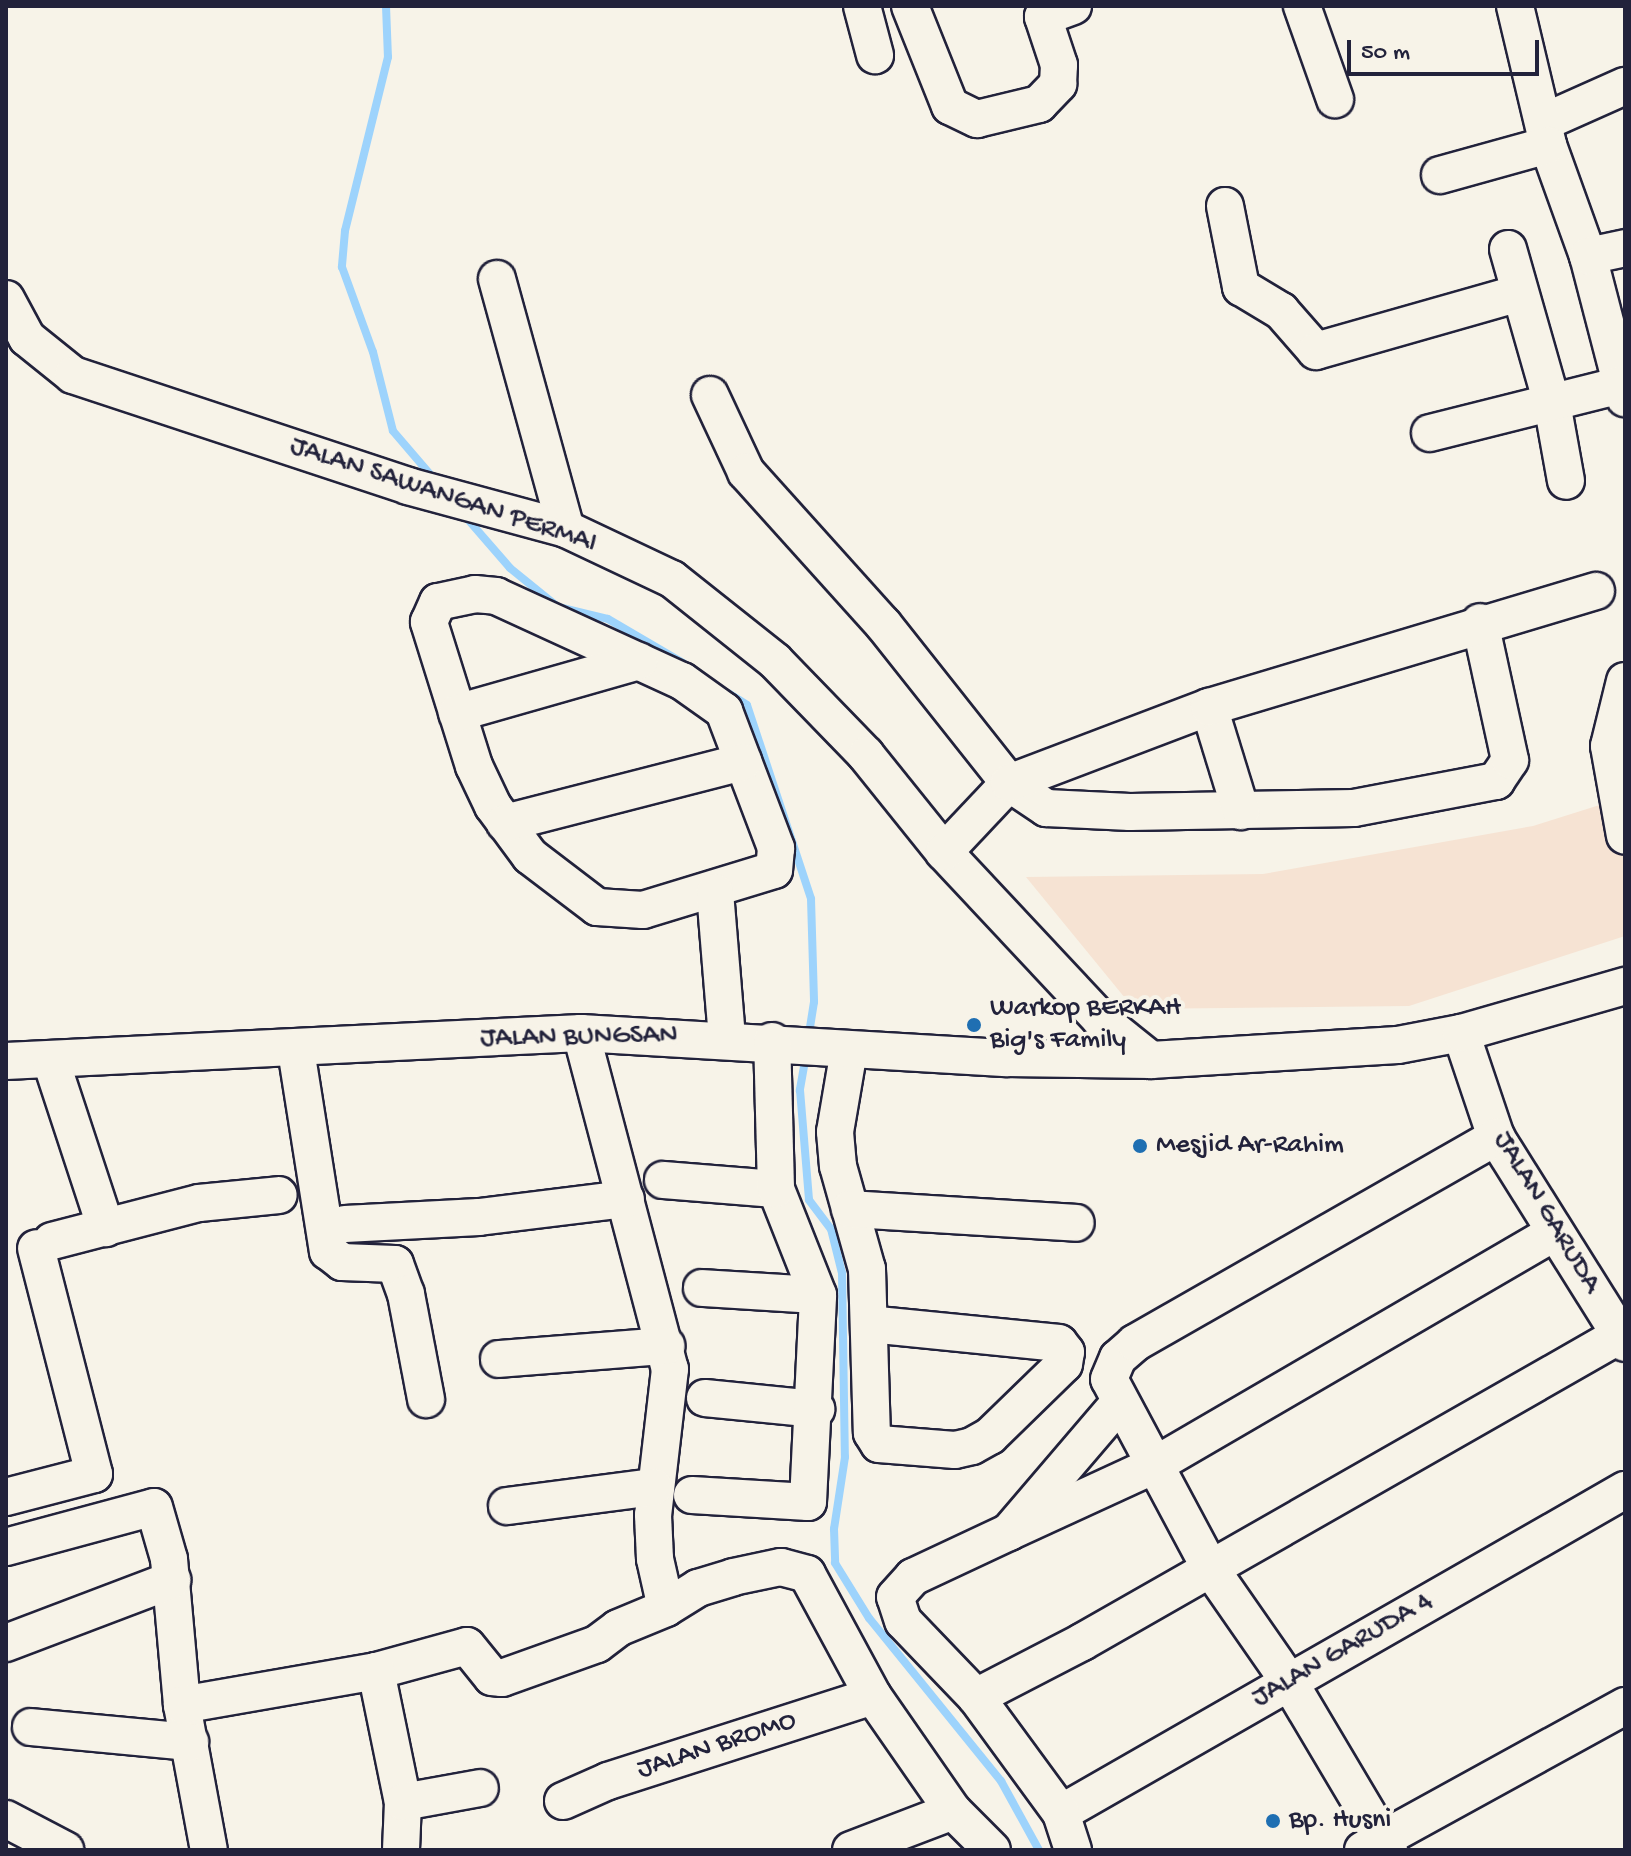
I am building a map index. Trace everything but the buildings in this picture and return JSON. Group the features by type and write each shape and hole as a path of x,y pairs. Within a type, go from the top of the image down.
{"street":[{"path":"862,6 875,55"},
{"path":"910,6 950,106 977,119 1039,104 1058,84 1059,65 1052,10"},
{"path":"1302,6 1335,99"},
{"path":"1430,433 1552,403 1623,391 1588,256 1546,133 1515,6"},
{"path":"1440,175 1546,133 1625,86"},
{"path":"1225,206 1241,287 1281,311 1316,351 1519,293"},
{"path":"1588,256 1625,248"},
{"path":"1508,249 1552,403 1566,481"},
{"path":"497,279 566,529"},
{"name":"JALAN SAWANGAN PERMAI","path":"6,299 27,338 73,375 408,486 566,529 672,579 775,661 866,755 944,852 1101,1020 1151,1060"},
{"path":"710,395 746,472 883,624 1009,783 1046,808 1241,811 1354,808 1496,781 1506,773 1510,760 1480,622"},
{"path":"944,852 1009,783 1209,707 1480,622 1596,591"},
{"path":"475,594 496,596 639,661 682,681 724,711 776,848 774,870 715,892 643,910 597,907 530,856 505,823 474,766 429,622 438,602 475,594"},
{"path":"457,713 639,661"},
{"path":"1625,681 1609,746 1625,836"},
{"path":"1209,707 1241,811"},
{"path":"505,823 743,762"},
{"path":"715,892 727,1038"},
{"name":"JALAN BUNGSAN","path":"6,1061 296,1050 581,1033 1151,1060 1398,1045 1461,1033 1625,986"},
{"path":"581,1033 670,1369 654,1487 655,1559 666,1608"},
{"name":"JALAN GARUDA","path":"1461,1033 1496,1137 1623,1339"},
{"path":"692,1495 808,1502 816,1409 818,1295 776,1189 781,1041"},
{"path":"837,1047 835,1132 850,1209 867,1269 872,1433 879,1444 891,1449 955,1450 972,1446 990,1436 1064,1364 1066,1352 1059,1343 870,1324"},
{"path":"296,1050 328,1251 342,1262 395,1264 406,1294 426,1399"},
{"path":"51,1061 106,1228"},
{"path":"1496,1137 1135,1343 1111,1369 1109,1379 1119,1403 1210,1568 1290,1683 1379,1846 1625,1706"},
{"path":"663,1180 776,1189"},
{"path":"6,1497 94,1474 44,1244 199,1203 279,1195"},
{"path":"345,1224 479,1217 626,1199"},
{"path":"850,1209 1076,1223"},
{"path":"1073,1850 1061,1813 976,1697 903,1621 895,1597 913,1577 1155,1465 1554,1233"},
{"path":"702,1288 818,1295"},
{"path":"976,1697 1623,1339"},
{"path":"499,1359 666,1346"},
{"path":"705,1398 816,1409"},
{"path":"1009,1532 1119,1403"},
{"path":"507,1506 654,1487"},
{"name":"JALAN GARUDA 4","path":"1061,1813 1625,1490"},
{"path":"6,1547 154,1507 172,1580 182,1705 209,1850"},
{"path":"182,1705 376,1671 467,1646 492,1677 502,1678 597,1644 618,1628 666,1608 698,1588 781,1567 807,1574 873,1696 953,1811 992,1850"},
{"path":"6,1643 172,1580"},
{"path":"376,1671 403,1802 401,1850"},
{"name":"JALAN BROMO","path":"563,1801 608,1781 873,1696"},
{"path":"31,1727 190,1742"},
{"path":"403,1802 480,1788"},
{"path":"851,1850 953,1811"},
{"path":"6,1819 61,1849"}],"shaded area":[{"path":"1625,797 1625,936 1409,1006 1134,1009 1026,877 1263,874 1533,826"}],"waterway":[{"path":"386,6 388,57 345,231 342,267 373,352 393,431 435,480"},
{"path":"464,515 510,568 558,607 608,619 683,663"},
{"path":"728,693 747,705 811,899 814,1002 808,1038"},
{"path":"806,1055 800,1090 809,1200 831,1229 842,1273 845,1457 834,1529 835,1563 869,1618 1001,1781 1039,1850"}],"place":[{"name":"Warkop BERKAH Big's Family","path":"974,1025"},
{"name":"Mesjid Ar-Rahim","path":"1140,1146"},
{"name":"Bp. Husni","path":"1273,1821"}]}
